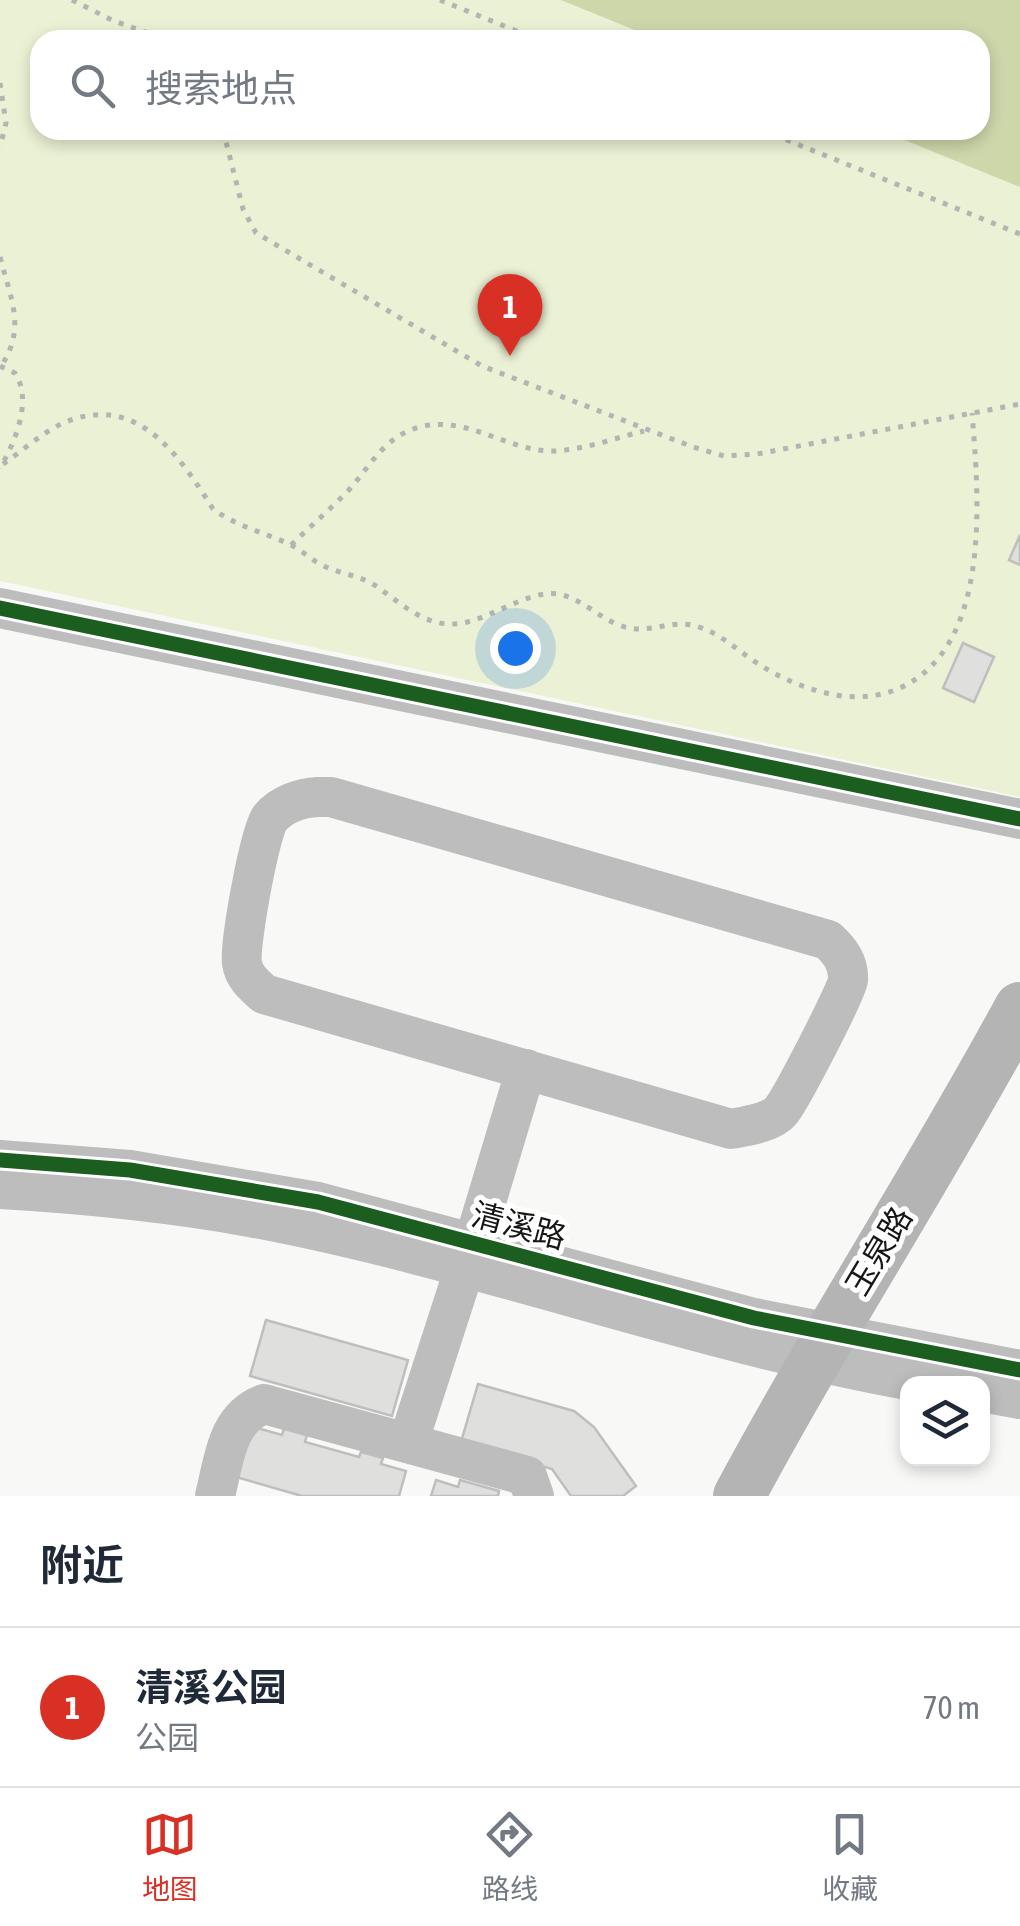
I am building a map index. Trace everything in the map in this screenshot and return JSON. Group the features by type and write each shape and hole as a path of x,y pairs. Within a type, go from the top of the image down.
{"main road":[{"name":"玉泉路","path":"776,1496 838,1351 935,1160 1020,1008"},
{"name":"玉泉路","path":"738,1496 1020,1078"}],"street":[{"path":"0,608 1020,819"},
{"path":"331,797 828,940 843,957 848,981 844,994 780,1114 752,1125 731,1129 526,1070 264,994 250,981 241,953 267,821 294,802 331,797"},
{"path":"408,1443 526,1070"},
{"name":"清溪路","path":"0,1160 130,1170 240,1186 334,1206 469,1256"},
{"name":"清溪路","path":"0,1189 127,1199 469,1256 722,1310 908,1376"},
{"name":"清溪路","path":"838,1351 1020,1370"},
{"path":"990,1393 1020,1398"},
{"path":"215,1496 234,1428 251,1408 264,1404 528,1476 534,1496"}],"path":[{"path":"72,0 140,30"},
{"path":"440,0 514,30"},
{"path":"0,82 6,123 0,147"},
{"path":"226,140 244,209 256,233 482,366 724,456 757,454 1020,404"},
{"path":"787,140 1020,234"},
{"path":"0,257 18,326 12,348 1,366 15,373 23,395 18,426 2,466"},
{"path":"2,466 59,425 97,414 120,417 168,444 213,509 254,531 291,544 320,564 373,584 430,620 456,624 558,594 632,629 655,630 678,622 701,628 790,682 830,695 874,697 925,674 953,640 962,620 970,588 975,521 972,414"},
{"path":"291,544 349,489 392,440 413,430 471,428 531,449 556,451 647,430"}],"shaded area":[{"path":"0,0 1020,0 1020,797 0,581"},
{"path":"561,0 1020,0 1020,187 905,140 990,140 990,30 634,30"}],"building":[{"path":"1020,535 1020,565 1009,560"},
{"path":"963,643 994,657 974,702 943,688"},
{"path":"266,1320 408,1360 392,1416 250,1376"},
{"path":"478,1384 574,1411 594,1427 636,1486 623,1496 571,1496 552,1469 461,1442"},
{"path":"250,1426 282,1435 284,1428 307,1435 305,1442 359,1457 361,1452 383,1458 381,1464 406,1471 399,1496 302,1496 236,1477"},
{"path":"436,1480 458,1487 460,1480 499,1491 498,1496 431,1496"}],"cycle path":[{"path":"0,608 1020,819"},
{"path":"0,1160 130,1170 318,1202 754,1318 1020,1370"}],"place":[{"name":"清溪公园","path":"510,356"}]}
